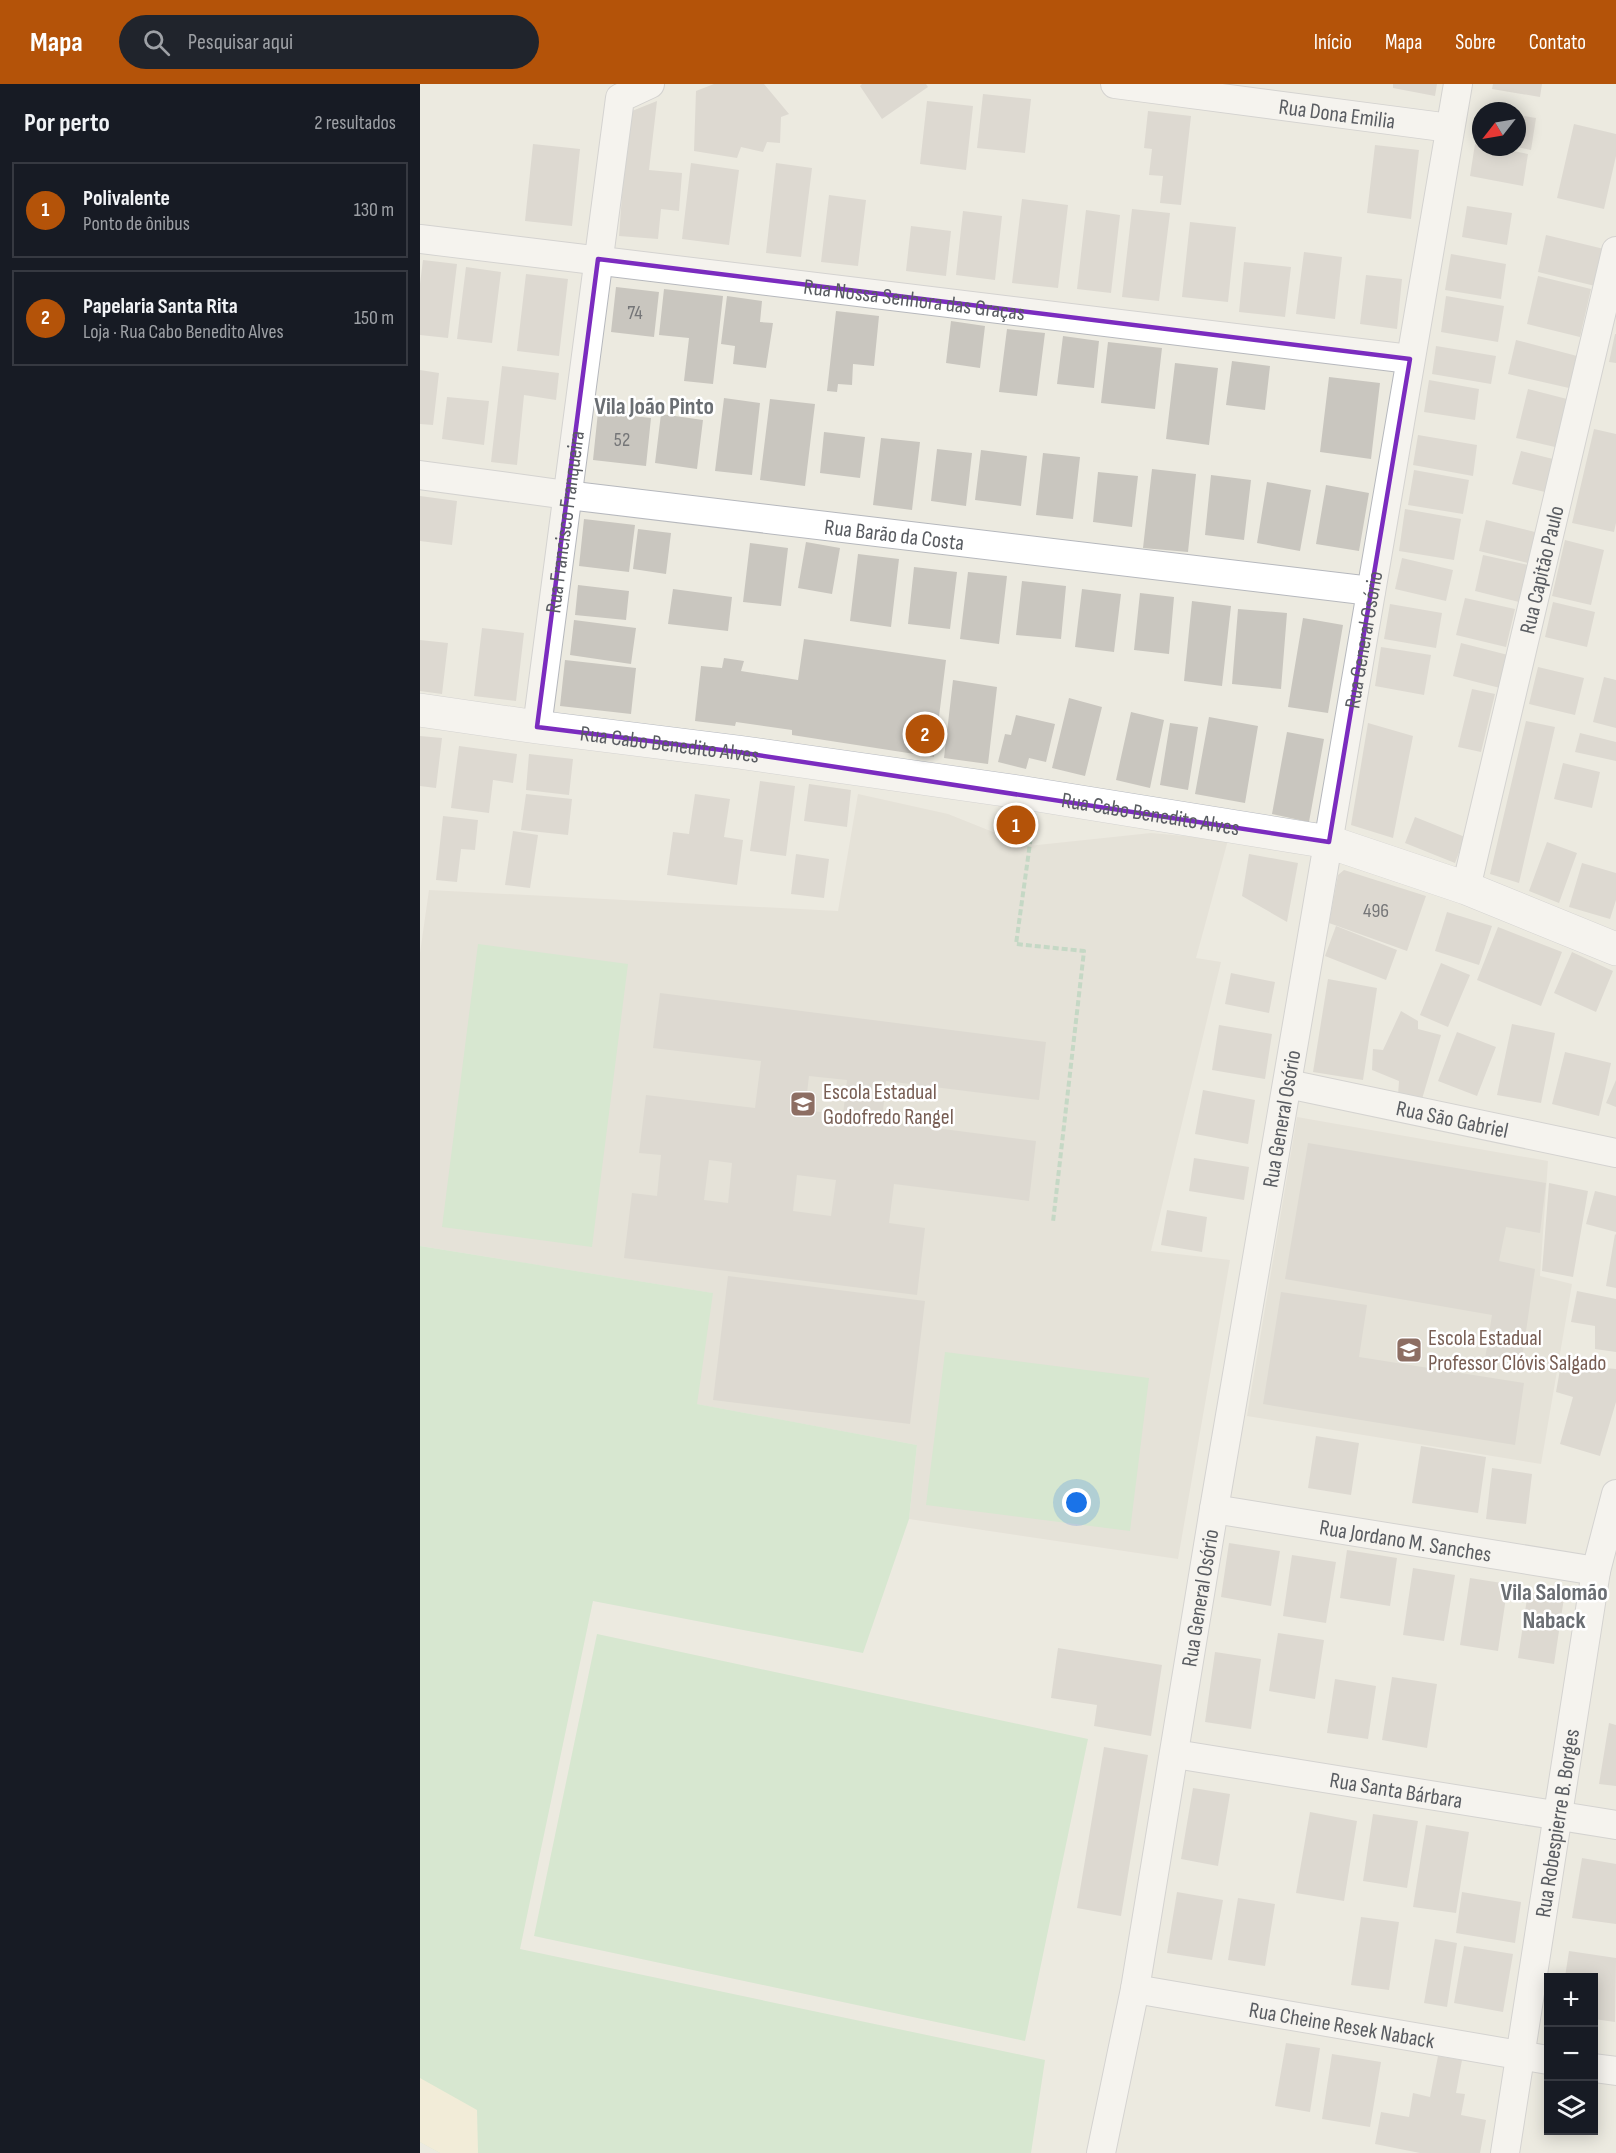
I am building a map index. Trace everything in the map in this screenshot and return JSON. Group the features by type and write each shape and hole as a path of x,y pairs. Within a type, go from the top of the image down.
{"main road":[{"name":"Rua Cabo Benedito Alves","path":"420,710 537,728 738,752 1038,795 1329,842 1466,888 1616,949"}],"street":[{"name":"Rua Francisco Franqueira","path":"537,728 620,98 650,84"},
{"name":"Rua Dona Emilia","path":"1115,84 1450,128"},
{"name":"Rua General Osório","path":"1101,2153 1135,1989 1214,1509 1458,84"},
{"name":"Rua Nossa Senhora das Graças","path":"420,239 1410,359"},
{"name":"Rua Capitão Paulo","path":"1466,888 1616,251"},
{"name":"Rua Barão da Costa","path":"420,475 567,495 1371,591"},
{"name":"Rua São Gabriel","path":"1288,1084 1616,1153"},
{"name":"Rua Robespierre B. Borges","path":"1505,2153 1596,1571 1616,1494"},
{"name":"Rua Jordano M. Sanches","path":"1214,1509 1596,1571"},
{"name":"Rua Santa Bárbara","path":"1175,1754 1616,1825"},
{"name":"Rua Cheine Resek Naback","path":"1135,1989 1544,2059"},
{"path":"1598,2069 1616,2071"}],"path":[{"path":"1038,795 1028,846 1016,944 1084,951 1053,1222"}],"highlighted area":[{"path":"598,259 1410,359 1329,842 738,752 537,727"}],"shaded area":[{"name":"Escola Estadual Godofredo Rangel","path":"858,794 948,814 1028,846 1151,833 1228,840 1196,958 1221,962 1151,1251 1230,1260 1178,1559 909,1519 917,1445 696,1404 712,1293 420,1246 420,953 429,890 838,911"},
{"name":"Escola Estadual Professor Clóvis Salgado","path":"1297,1117 1548,1161 1540,1276 1572,1284 1541,1464 1247,1416"}],"green space":[{"path":"478,944 628,964 592,1247 442,1227"},
{"path":"420,1246 713,1293 697,1404 917,1445 909,1519 863,1653 593,1601 520,1949 1045,2060 1031,2153 440,2153 420,2142"},
{"path":"945,1352 1149,1378 1130,1531 926,1505"},
{"path":"597,1634 1088,1739 1025,2041 534,1936"}],"sand":[{"path":"420,2078 477,2110 478,2153 440,2153 420,2142"}],"building":[{"path":"714,84 764,84 789,114 781,117 780,143 767,142 763,152 741,147 737,158 694,151 696,91"},
{"path":"862,84 926,84 928,87 882,119 860,86"},
{"path":"1393,84 1437,84 1435,96 1393,88"},
{"path":"1493,84 1542,84 1540,97 1492,89"},
{"path":"983,94 1031,99 1025,153 977,148"},
{"path":"657,101 649,170 682,173 679,211 661,209 658,239 619,236 624,168 632,111"},
{"path":"927,101 973,106 966,170 920,164"},
{"path":"1148,111 1191,116 1181,205 1160,203 1163,176 1149,175 1152,149 1144,148"},
{"path":"1526,116 1536,118 1531,150 1526,149"},
{"path":"1574,124 1616,134 1616,156 1604,209 1557,198"},
{"path":"533,144 580,149 572,226 525,221"},
{"path":"1375,145 1419,150 1411,219 1367,213"},
{"path":"1528,154 1523,186 1470,176 1473,156 1526,156"},
{"path":"691,163 739,170 729,245 682,239"},
{"path":"776,163 812,168 801,257 766,253"},
{"path":"829,195 866,200 858,266 821,262"},
{"path":"1022,199 1068,205 1058,288 1012,283"},
{"path":"1467,206 1512,213 1507,245 1462,237"},
{"path":"1132,209 1170,213 1159,301 1122,297"},
{"path":"1086,210 1120,215 1111,293 1077,289"},
{"path":"963,211 1002,216 995,280 956,275"},
{"path":"1190,222 1236,227 1228,302 1182,297"},
{"path":"911,226 951,231 946,276 906,271"},
{"path":"1546,235 1604,249 1595,286 1538,272"},
{"path":"1304,252 1342,257 1335,319 1296,314"},
{"path":"1451,254 1506,264 1501,299 1445,290"},
{"path":"423,260 457,264 448,338 420,335 420,284"},
{"path":"1244,262 1291,267 1285,317 1239,312"},
{"path":"466,267 501,272 492,343 457,339"},
{"path":"526,274 568,279 559,356 517,351"},
{"path":"1366,275 1402,279 1397,329 1360,324"},
{"path":"1538,276 1591,289 1580,337 1527,324"},
{"path":"616,287 659,292 654,337 611,332"},
{"path":"664,289 723,296 713,384 684,381 689,338 659,335"},
{"path":"727,296 762,301 760,322 773,323 766,368 733,364 735,346 721,344"},
{"path":"1446,296 1504,306 1498,342 1441,332"},
{"path":"836,311 879,316 874,366 853,364 852,385 838,384 837,392 827,391"},
{"path":"951,321 985,326 980,368 946,363"},
{"path":"1007,329 1045,333 1037,396 999,392"},
{"path":"1616,334 1616,363 1609,362"},
{"path":"1063,336 1099,341 1094,388 1057,384"},
{"path":"1516,340 1577,356 1569,388 1508,374"},
{"path":"1108,342 1162,348 1155,409 1101,403"},
{"path":"1436,346 1496,356 1491,384 1432,374"},
{"path":"1232,361 1270,366 1265,410 1226,405"},
{"path":"1175,363 1218,368 1209,445 1166,439"},
{"path":"502,366 559,373 556,400 524,395 517,465 491,462"},
{"path":"420,370 439,373 433,425 420,424"},
{"path":"1329,377 1380,383 1371,459 1320,452"},
{"path":"1429,380 1479,389 1475,420 1424,412"},
{"path":"1528,389 1567,399 1555,447 1516,438"},
{"path":"447,397 489,401 484,445 442,439"},
{"path":"724,398 760,403 752,475 715,471"},
{"path":"770,399 815,404 805,486 760,480"},
{"path":"598,412 651,418 646,466 593,460"},
{"path":"661,414 703,420 697,469 655,463"},
{"path":"1594,429 1616,434 1616,523 1614,532 1572,523"},
{"path":"824,432 865,437 860,478 820,473"},
{"path":"1418,435 1477,445 1473,476 1413,465"},
{"path":"881,438 920,442 912,510 873,505"},
{"path":"937,449 972,453 966,506 931,501"},
{"path":"981,450 1027,456 1021,506 975,500"},
{"path":"1521,451 1553,459 1545,492 1512,484"},
{"path":"1043,453 1080,457 1073,519 1036,515"},
{"path":"1152,469 1196,474 1188,552 1143,548"},
{"path":"1414,470 1469,480 1463,514 1408,505"},
{"path":"1098,472 1138,476 1132,527 1093,522"},
{"path":"1211,475 1251,480 1244,540 1205,535"},
{"path":"1267,482 1311,490 1300,551 1257,543"},
{"path":"1326,485 1369,493 1359,551 1316,544"},
{"path":"420,496 457,501 452,545 420,541"},
{"path":"1405,509 1461,519 1454,560 1399,551"},
{"path":"584,519 635,525 629,572 579,566"},
{"path":"1486,520 1535,532 1528,563 1479,551"},
{"path":"638,529 671,533 666,574 633,569"},
{"path":"1565,540 1604,550 1591,605 1552,596"},
{"path":"806,542 840,548 832,594 798,588"},
{"path":"750,543 788,548 781,606 743,602"},
{"path":"858,554 899,559 891,627 850,621"},
{"path":"1483,555 1528,565 1519,602 1475,591"},
{"path":"1402,558 1453,570 1446,601 1395,589"},
{"path":"914,567 957,572 950,629 908,624"},
{"path":"968,572 1007,576 999,644 960,639"},
{"path":"1022,581 1066,586 1061,639 1016,635"},
{"path":"578,585 629,591 626,620 575,615"},
{"path":"673,589 732,597 728,631 668,624"},
{"path":"1082,589 1121,594 1114,652 1075,647"},
{"path":"1140,593 1174,597 1169,654 1134,650"},
{"path":"1465,598 1515,609 1506,647 1456,635"},
{"path":"1192,601 1231,606 1222,686 1184,681"},
{"path":"1553,602 1595,612 1587,647 1545,637"},
{"path":"1390,604 1442,613 1436,648 1384,639"},
{"path":"1238,609 1287,613 1281,689 1232,684"},
{"path":"1303,618 1343,625 1328,713 1288,707"},
{"path":"574,620 636,628 631,664 570,655"},
{"path":"482,628 524,633 516,701 474,696"},
{"path":"804,639 946,660 934,757 792,735 792,730 736,722 735,726 695,721 701,666 722,668 724,658 744,661 741,671 798,680"},
{"path":"420,640 448,643 442,694 420,691"},
{"path":"1461,643 1508,655 1500,688 1453,676"},
{"path":"1381,647 1431,655 1424,695 1375,686"},
{"path":"565,660 636,668 631,714 560,706"},
{"path":"1538,667 1584,678 1575,715 1529,704"},
{"path":"1604,677 1616,680 1616,728 1593,722"},
{"path":"953,680 997,687 988,764 944,758"},
{"path":"1472,689 1495,694 1481,752 1458,747"},
{"path":"1069,698 1102,707 1085,776 1052,768"},
{"path":"1131,712 1164,720 1150,788 1116,780"},
{"path":"1016,715 1055,724 1046,762 1029,758 1026,769 998,762 1005,734 1011,735"},
{"path":"1209,717 1258,726 1245,803 1195,794"},
{"path":"1526,721 1555,727 1519,883 1490,874"},
{"path":"1170,723 1198,727 1188,790 1160,785"},
{"path":"1368,723 1413,736 1393,838 1351,825"},
{"path":"1287,732 1324,739 1309,822 1272,814"},
{"path":"1580,733 1616,742 1616,761 1575,752"},
{"path":"420,736 442,738 436,788 420,786"},
{"path":"459,746 517,754 513,783 493,780 489,813 451,808"},
{"path":"529,754 573,759 569,795 526,790"},
{"path":"1563,763 1600,772 1592,808 1554,799"},
{"path":"760,781 795,786 786,856 750,851"},
{"path":"809,784 851,790 847,827 804,821"},
{"path":"526,794 572,799 568,835 521,830"},
{"path":"695,794 730,799 724,837 743,840 737,885 667,875 673,832 689,834"},
{"path":"443,816 478,820 475,850 461,849 457,882 436,880"},
{"path":"1415,817 1465,837 1455,863 1405,843"},
{"path":"513,831 538,835 530,888 505,885"},
{"path":"1547,842 1577,853 1559,903 1529,891"},
{"path":"796,854 829,859 824,898 791,894"},
{"path":"1249,854 1298,863 1287,922 1242,896"},
{"path":"1582,863 1616,873 1616,900 1610,919 1569,907"},
{"path":"1344,870 1426,896 1407,951 1329,923 1338,875"},
{"path":"1447,912 1492,926 1479,965 1435,951"},
{"path":"1336,926 1397,950 1386,980 1325,956"},
{"path":"1498,927 1562,952 1541,1006 1477,980"},
{"path":"1572,952 1613,971 1596,1012 1554,993"},
{"path":"1441,963 1470,975 1448,1027 1420,1015"},
{"path":"1231,973 1275,982 1269,1013 1225,1004"},
{"path":"1328,979 1377,988 1363,1080 1313,1072"},
{"path":"660,993 1046,1042 1039,1100 886,1081 882,1121 1036,1141 1029,1201 894,1184 889,1223 925,1228 917,1295 624,1258 632,1193 657,1196 661,1155 639,1153 646,1095 755,1108 761,1061 653,1048","holes":["809,1076 847,1080 843,1115 805,1110","709,1160 732,1163 728,1203 704,1200","797,1175 836,1180 831,1216 793,1211"]},
{"path":"1401,1011 1418,1021 1418,1029 1441,1035 1422,1099 1398,1096 1399,1081 1372,1070 1373,1049 1383,1050"},
{"path":"1512,1024 1555,1033 1541,1103 1497,1095"},
{"path":"1219,1025 1272,1034 1265,1079 1212,1070"},
{"path":"1457,1032 1496,1047 1477,1096 1438,1081"},
{"path":"1565,1052 1611,1063 1599,1116 1552,1104"},
{"path":"1616,1080 1616,1107 1606,1103"},
{"path":"1203,1090 1255,1100 1248,1144 1195,1134"},
{"path":"1308,1143 1546,1183 1540,1233 1506,1227 1499,1261 1535,1269 1521,1366 1485,1359 1492,1315 1285,1279"},
{"path":"1194,1158 1249,1167 1244,1200 1189,1191"},
{"path":"1549,1183 1588,1191 1573,1277 1542,1271"},
{"path":"1595,1191 1616,1196 1616,1232 1586,1224"},
{"path":"1167,1210 1207,1217 1202,1252 1161,1245"},
{"path":"1616,1235 1616,1288 1606,1286"},
{"path":"728,1276 925,1301 910,1424 713,1400"},
{"path":"1577,1291 1616,1299 1616,1352 1595,1349 1595,1326 1571,1322"},
{"path":"1281,1292 1367,1305 1359,1357 1524,1383 1515,1445 1263,1404"},
{"path":"1561,1364 1616,1369 1616,1402 1600,1456 1560,1444 1573,1397 1556,1392"},
{"path":"1316,1436 1359,1443 1351,1495 1308,1488"},
{"path":"1421,1446 1486,1457 1478,1513 1412,1503"},
{"path":"1492,1468 1532,1474 1526,1524 1486,1519"},
{"path":"1229,1543 1280,1551 1271,1606 1221,1597"},
{"path":"1347,1550 1397,1558 1390,1606 1340,1598"},
{"path":"1292,1555 1336,1562 1326,1623 1283,1616"},
{"path":"1413,1568 1455,1575 1444,1641 1403,1635"},
{"path":"1470,1578 1508,1584 1498,1651 1460,1645"},
{"path":"1528,1592 1564,1598 1554,1664 1518,1658"},
{"path":"1278,1633 1324,1640 1315,1699 1269,1691"},
{"path":"1058,1648 1162,1665 1151,1736 1094,1726 1097,1705 1051,1698"},
{"path":"1215,1652 1261,1659 1251,1729 1205,1722"},
{"path":"1392,1677 1437,1684 1427,1748 1382,1740"},
{"path":"1335,1679 1376,1686 1368,1739 1327,1733"},
{"path":"1609,1723 1616,1725 1616,1786 1599,1784"},
{"path":"1104,1747 1148,1755 1121,1916 1077,1908"},
{"path":"1193,1788 1230,1794 1218,1866 1181,1859"},
{"path":"1310,1812 1357,1821 1344,1901 1296,1893"},
{"path":"1373,1814 1418,1821 1407,1888 1363,1881"},
{"path":"1426,1825 1469,1832 1456,1913 1413,1907"},
{"path":"1582,1858 1616,1864 1616,1924 1572,1918"},
{"path":"1177,1892 1223,1900 1212,1960 1167,1953"},
{"path":"1462,1892 1521,1902 1515,1943 1456,1933"},
{"path":"1238,1898 1275,1904 1265,1966 1228,1960"},
{"path":"1361,1917 1399,1922 1389,1990 1351,1985"},
{"path":"1435,1939 1457,1943 1447,2007 1424,2003"},
{"path":"1464,1946 1513,1954 1503,2012 1454,2003"},
{"path":"1569,1951 1616,1958 1615,2022 1598,2020 1598,1973 1566,1973"},
{"path":"1286,2043 1320,2048 1310,2112 1275,2106"},
{"path":"1332,2054 1381,2062 1370,2127 1322,2119"},
{"path":"1438,2056 1462,2060 1456,2093 1465,2094 1461,2115 1486,2120 1480,2153 1420,2153 1375,2144 1381,2112 1409,2117 1413,2093 1430,2097"}],"place":[{"name":"Papelaria Santa Rita","path":"925,734"},
{"name":"Polivalente","path":"1016,825"},
{"name":"Escola Estadual Godofredo Rangel","path":"803,1104"},
{"name":"Escola Estadual Professor Clóvis Salgado","path":"1409,1350"}],"district":[{"name":"Vila João Pinto","path":"654,406"},
{"name":"Vila Salomão Naback","path":"1554,1606"}]}
